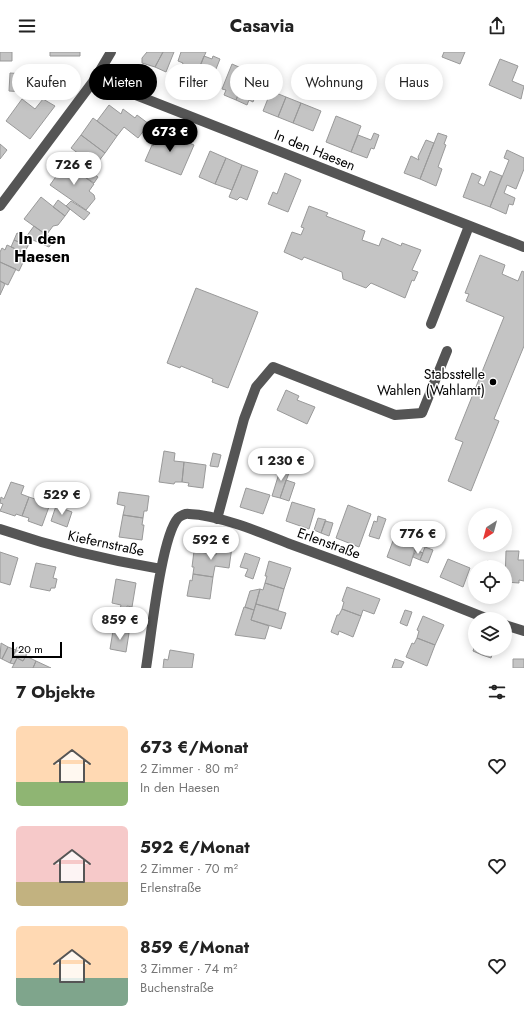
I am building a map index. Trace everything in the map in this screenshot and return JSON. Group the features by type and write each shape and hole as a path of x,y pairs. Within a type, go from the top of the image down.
{"street":[{"path":"104,64 111,52"},
{"path":"0,206 89,87"},
{"name":"In den Haesen","path":"148,100 524,247"},
{"path":"431,324 469,226"},
{"path":"217,519 244,419 256,387 273,367 395,415 422,413 447,350"},
{"name":"Erlenstraße","path":"161,569 172,527 179,517 188,513 217,519 386,579 470,612"},
{"name":"Kiefernstraße","path":"0,528 44,544 117,561 161,569"},
{"path":"146,668 161,569"},
{"path":"512,627 524,631"}],"building":[{"path":"0,52 12,52 12,61 0,61"},
{"path":"50,52 80,52 80,56 50,56"},
{"path":"147,52 163,52 157,64 142,63 142,58"},
{"path":"163,52 174,52 169,64 165,64 165,72 157,68 157,64"},
{"path":"181,52 206,52 201,64 183,64 178,61"},
{"path":"444,52 465,52 460,64 442,57"},
{"path":"204,56 212,59 213,56 220,59 218,64 201,64"},
{"path":"500,59 518,66 512,81 524,86 521,99 489,85"},
{"path":"230,69 230,98 224,95 226,90 222,89"},
{"path":"10,73 12,73 12,91 9,91"},
{"path":"283,96 286,97 278,117 263,111 267,100 283,100"},
{"path":"286,97 301,103 293,123 278,117"},
{"path":"21,100 35,109 42,100 55,106 30,139 6,121"},
{"path":"236,100 249,100 247,105"},
{"path":"301,103 321,111 313,131 293,123"},
{"path":"109,105 121,114 123,109 135,118 137,115 149,124 138,138 124,127 117,136 97,121"},
{"path":"336,116 361,126 351,152 326,142"},
{"path":"93,118 117,136 105,153 81,135"},
{"path":"162,132 186,139 187,142 194,145 181,175 145,161 152,145 153,146"},
{"path":"374,133 379,135 374,149 371,148 367,158 351,152 358,135 371,140"},
{"path":"438,133 447,136 444,144 446,145 438,167 442,169 436,186 420,179"},
{"path":"81,135 105,153 95,166 71,148"},
{"path":"426,140 434,143 420,179 404,173 411,156 419,160 418,157"},
{"path":"0,144 7,150 0,159"},
{"path":"507,150 524,158 524,169 516,189 507,185 504,193 515,198 513,205 509,204 506,214 490,207 509,160 504,158"},
{"path":"210,151 226,158 215,184 199,177"},
{"path":"226,158 242,165 232,190 215,184"},
{"path":"66,163 94,184 89,191 94,195 95,199 86,210 50,185 60,171 59,168"},
{"path":"242,165 258,171 247,200 240,197 237,200 229,197"},
{"path":"86,169 98,177 94,183 82,175"},
{"path":"490,171 502,176 490,207 463,197 472,173 481,177 478,183 484,186"},
{"path":"285,173 301,180 288,212 268,204 273,192 277,194"},
{"path":"41,197 65,216 58,225 53,226 47,234 49,237 24,219"},
{"path":"58,200 70,209 65,216 53,207"},
{"path":"71,201 90,213 84,220 66,206"},
{"path":"309,206 328,213 326,216 365,231 362,240 379,246 382,238 401,246 402,243 421,250 412,270 418,272 414,281 412,280 405,298 371,283 366,288 343,279 342,272 304,257 302,260 284,252 292,232 301,235 304,228 301,227"},
{"path":"34,226 54,240 49,247 26,237"},
{"path":"17,233 31,239 28,246 14,240"},
{"path":"14,240 28,246 24,253 11,247"},
{"path":"7,245 27,254 19,271 0,262 0,252 2,248 5,250"},
{"name":"Stabsstelle Wahlen (Wahlamt)","path":"480,255 505,265 502,274 518,281 522,271 524,272 524,346 494,419 499,421 471,491 448,481 463,442 455,439 504,317 466,301 469,294 465,293"},
{"path":"0,262 16,269 8,285 0,281"},
{"path":"0,281 5,284 0,295"},
{"path":"196,288 258,312 228,388 212,382 213,379 181,366 180,368 167,363"},
{"path":"286,390 299,396 297,400 315,407 307,424 277,410"},
{"path":"164,451 175,453 174,461 184,462 182,482 175,482 174,484 159,482"},
{"path":"213,453 221,455 218,467 210,466"},
{"path":"184,462 206,465 203,488 188,486 189,483 182,482"},
{"path":"281,467 290,470 280,498 272,496"},
{"path":"286,480 295,483 289,501 280,498"},
{"path":"11,482 24,486 21,494 29,497 22,516 16,514 15,516 0,511 3,504 0,503 1,497 4,499"},
{"path":"246,488 270,495 263,514 240,507"},
{"path":"119,492 149,496 147,511 144,511 143,518 123,515 125,506 117,504"},
{"path":"29,497 50,504 42,526 28,521 29,518 22,516"},
{"path":"292,502 315,509 309,529 286,521"},
{"path":"348,505 371,514 359,547 336,538"},
{"path":"56,506 72,512 67,527 51,521"},
{"path":"123,515 143,518 142,525 144,525 142,540 119,537"},
{"path":"378,516 386,519 379,539 369,536 374,521 377,522"},
{"path":"318,518 326,520 321,533 314,530"},
{"path":"325,521 333,523 329,536 321,533"},
{"path":"407,531 419,535 410,566 387,557 394,538 403,541"},
{"path":"218,545 232,547 229,568 215,566 213,577 193,574 194,567 192,567 194,551 216,555"},
{"path":"425,547 433,550 428,563 420,560"},
{"path":"416,550 423,553 420,560 413,557"},
{"path":"519,551 518,560 524,560 524,581 519,580 519,583 512,582 512,560 506,560 506,552"},
{"path":"0,552 18,558 10,585 0,582"},
{"path":"245,553 260,558 253,579 245,576 248,569 240,567"},
{"path":"448,559 468,567 468,573 463,587 440,577"},
{"path":"269,561 291,568 284,589 265,583 267,576 265,576"},
{"path":"36,563 56,567 53,578 57,579 55,588 51,588 50,591 30,587"},
{"path":"193,574 213,577 210,599 187,596 190,580 192,581"},
{"path":"116,579 136,583 132,607 127,606 127,610 120,609 121,605 112,603"},
{"path":"265,583 284,589 278,610 256,604 260,589 263,590"},
{"path":"347,587 380,599 374,614 363,610 361,616 342,609 344,602 342,601"},
{"path":"260,589 254,610 245,607 250,591"},
{"path":"256,604 286,613 281,629 251,620"},
{"path":"244,607 254,610 251,620 269,626 265,639 235,635"},
{"path":"342,609 361,616 353,637 339,631 338,635 331,632 337,615 339,615"},
{"path":"405,610 412,612 407,626 400,623"},
{"path":"423,616 444,625 435,645 417,638 419,631 417,630"},
{"path":"113,631 129,633 126,652 110,649"},
{"path":"417,638 435,645 427,666 406,657 412,643 414,644"},
{"path":"1,643 8,647 2,659 0,658"},
{"path":"8,647 16,650 10,663 2,659"},
{"path":"17,647 28,652 23,661 13,656"},
{"path":"170,650 194,654 192,668 163,668 164,659 168,660"},
{"path":"13,656 17,658 14,664 10,663"},
{"path":"26,656 36,661 33,668 12,668 17,658 23,661"},
{"path":"395,659 404,662 401,668 392,668"},
{"path":"513,659 524,659 524,668 513,668"},
{"path":"36,661 51,668 33,668"}],"place":[{"name":"Stabsstelle Wahlen (Wahlamt)","path":"493,382"}],"district":[{"name":"In den Haesen","path":"42,247"}]}
